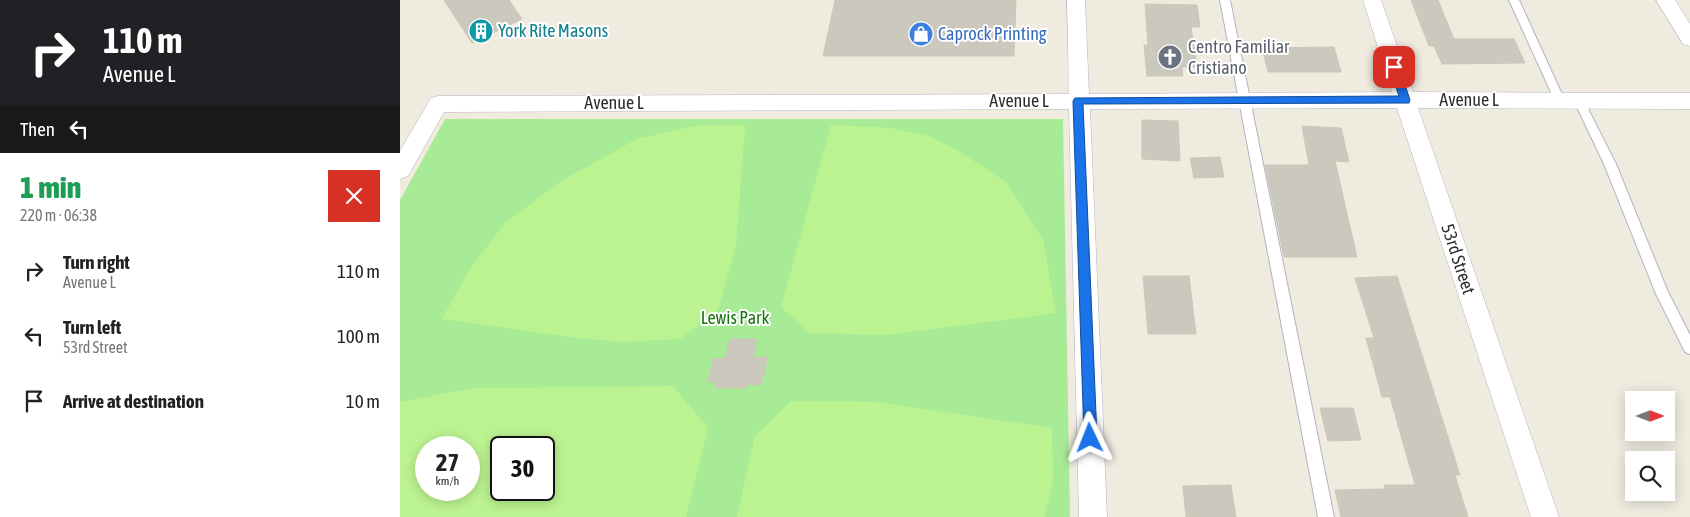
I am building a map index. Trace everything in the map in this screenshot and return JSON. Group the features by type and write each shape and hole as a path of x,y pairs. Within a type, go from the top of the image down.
{"street":[{"path":"1076,0 1093,517"},
{"name":"53rd Street","path":"1372,0 1545,517"},
{"path":"1665,0 1690,39"},
{"name":"Avenue L","path":"400,170 438,104 1244,100 1690,101"}],"lane":[{"path":"1225,0 1326,517"},
{"path":"1514,0 1570,101 1610,164 1662,294 1690,348"}],"green space":[{"name":"Lewis Park","path":"445,119 1063,119 1070,517 400,517 400,200"},
{"path":"745,125 736,246 718,310 680,339 622,342 570,337 442,319 469,270 506,222 563,180 637,139 695,126"},
{"path":"831,125 890,128 928,136 960,152 1006,182 1043,240 1056,313 886,335 810,333 781,307"},
{"path":"673,386 708,428 686,517 400,517 400,402 474,388"},
{"path":"791,401 877,402 1052,428 1053,482 1044,517 737,517 755,436"}],"building":[{"name":"York Rite Masons","path":"444,0 509,0 522,19 472,43"},
{"name":"Caprock Printing","path":"835,0 1016,0 1014,56 823,56"},
{"path":"1411,0 1438,0 1454,39 1514,39 1525,63 1442,64 1434,46 1429,46"},
{"path":"1145,4 1197,5 1200,27 1191,27 1197,67 1182,67 1183,76 1147,76 1144,45 1148,45"},
{"path":"1334,47 1341,72 1268,72 1262,48"},
{"path":"1142,120 1178,121 1180,161 1142,159"},
{"path":"1302,126 1341,128 1349,162 1335,161 1357,257 1284,257 1265,165 1309,165"},
{"path":"1220,157 1224,177 1194,178 1190,158"},
{"path":"1143,276 1189,276 1196,334 1148,334"},
{"path":"1397,276 1460,475 1455,475 1468,517 1341,517 1335,490 1385,489 1384,485 1415,485 1390,397 1382,397 1366,338 1374,338 1355,278"},
{"path":"730,339 757,339 753,357 768,357 761,385 747,384 746,388 715,388 715,382 707,382 714,358 725,358"},
{"path":"1320,408 1353,408 1361,440 1328,441"},
{"path":"1231,485 1236,517 1186,517 1183,486"}],"place":[{"name":"York Rite Masons","path":"481,31"},
{"name":"Caprock Printing","path":"921,34"},
{"name":"Centro Familiar Cristiano","path":"1170,57"}],"route":[{"path":"1090,438 1078,101 1406,100 1394,67"}]}
